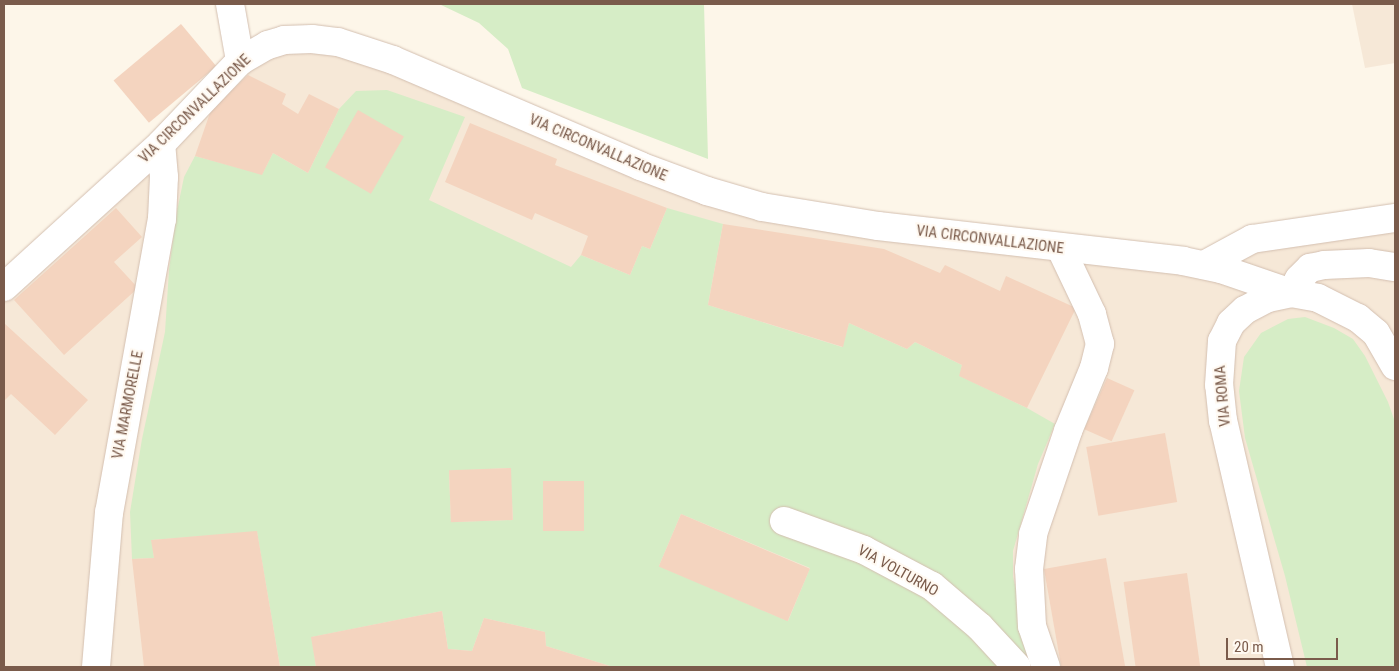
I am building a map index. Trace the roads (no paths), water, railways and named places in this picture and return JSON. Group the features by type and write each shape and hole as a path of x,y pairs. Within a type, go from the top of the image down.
{"street":[{"path":"230,4 240,61"},
{"name":"VIA CIRCONVALLAZIONE","path":"4,287 162,144 240,61 259,49 284,40 312,39 338,42 413,67 640,166 724,196 762,207 819,218 1204,265 1245,276 1291,293"},
{"name":"VIA MARMORELLE","path":"96,667 109,513 162,219 164,177 162,144"},
{"path":"1204,265 1252,240 1395,218"},
{"path":"1046,667 1032,626 1028,570 1034,534 1075,413 1094,368 1100,344 1092,314 1061,249"},
{"path":"1291,293 1299,279 1310,268 1324,264 1369,264 1395,267"},
{"name":"VIA ROMA","path":"1280,667 1223,420 1219,366 1222,341 1231,323 1255,303 1291,293 1318,298 1358,318 1376,333 1395,366"},
{"name":"VIA VOLTURNO","path":"784,521 864,550 932,586 980,628 1017,667"}]}
